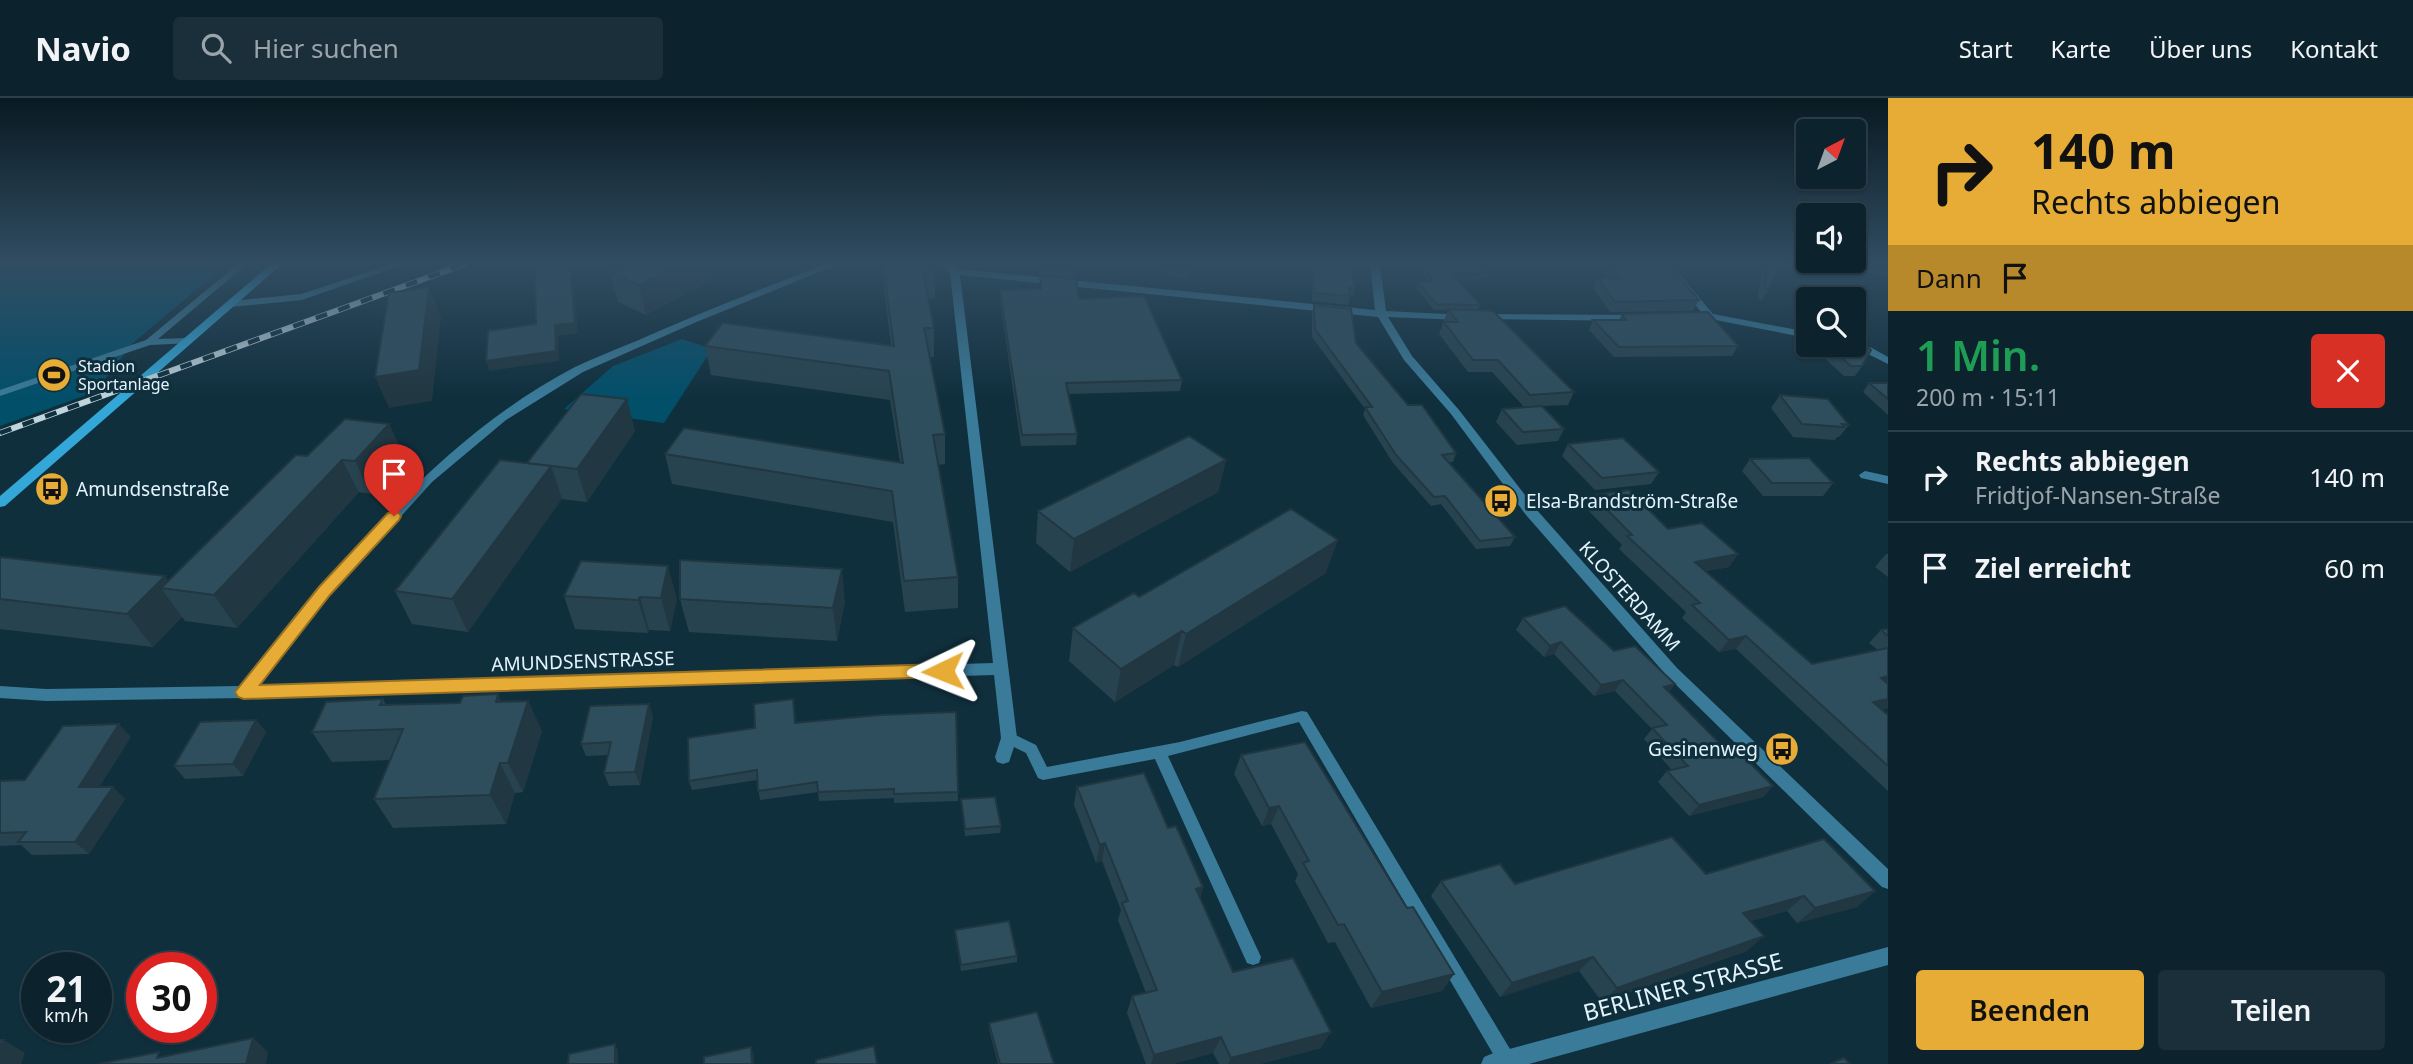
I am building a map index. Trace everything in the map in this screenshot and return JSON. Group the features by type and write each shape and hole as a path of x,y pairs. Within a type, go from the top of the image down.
{"main road":[{"path":"0,503 225,309"}],"street":[{"path":"244,692 325,591 428,479 502,418 579,370 720,309"},
{"path":"956,309 1009,738 1003,757"},
{"path":"1335,309 1381,314 1550,320 1656,317"},
{"name":"KLOSTERDAMM","path":"1380,309 1408,358 1455,412 1531,512 1664,662 1888,881"},
{"path":"1704,309 1710,316"},
{"path":"1683,317 1710,316 1796,333"},
{"path":"1866,350 1888,361"},
{"path":"1865,475 1888,480"},
{"name":"AMUNDSENSTRASSE","path":"0,692 46,695 244,692 999,669"},
{"name":"BERLINER STRASSE","path":"1499,1062 1888,956"}],"lane":[{"path":"149,342 189,309"},
{"path":"0,393 149,342 188,341"},
{"path":"1009,738 1031,750 1043,774 1159,752 1301,716 1499,1062"},
{"path":"1159,752 1253,957"}],"shaded area":[{"name":"Stadion Sportanlage","path":"0,309 173,309 133,343 95,392 0,426"},
{"path":"682,339 712,349 664,423 564,409 613,366"}],"building":[{"path":"386,309 426,309 419,370 375,377"},
{"path":"536,309 574,309 575,323 555,325 556,351 486,361 488,331 536,324"},
{"path":"889,309 930,309 934,328 924,328 945,434 933,435 958,577 904,581 892,491 665,454 684,428 903,463 889,371 705,346 723,323 894,346"},
{"path":"1003,309 1150,309 1182,380 1066,383 1077,434 1022,435"},
{"path":"1314,309 1351,309 1356,343 1408,405 1422,405 1456,453 1442,455 1515,537 1480,541 1445,496 1434,497 1396,455 1365,407 1372,407 1315,329"},
{"path":"1448,309 1493,311 1574,392 1530,395 1498,360 1473,360 1444,322 1458,322"},
{"path":"1708,312 1738,346 1619,347 1593,320 1626,320 1622,314"},
{"path":"1866,346 1871,350 1862,366 1851,366 1840,357 1866,357"},
{"path":"1869,383 1888,383 1888,399"},
{"path":"581,394 627,399 577,469 527,463"},
{"path":"1780,395 1828,399 1849,425 1842,424 1844,427 1802,424"},
{"path":"1542,406 1564,429 1523,432 1502,409"},
{"path":"345,419 389,424 355,461 342,460 214,595 161,588 296,455 307,456"},
{"path":"1189,436 1226,460 1074,539 1038,511"},
{"path":"1623,438 1659,472 1602,478 1568,444"},
{"path":"1809,458 1833,483 1772,483 1750,459"},
{"path":"500,460 551,466 452,599 395,591"},
{"path":"1629,490 1668,529 1702,523 1738,554 1695,562 1812,664 1888,648 1888,676 1881,678 1888,684 1888,699 1873,702 1888,715 1888,766 1746,636 1729,640 1692,605 1700,603 1627,536 1632,535 1593,495"},
{"path":"1291,509 1338,540 1186,634 1182,631 1121,669 1073,628 1134,593 1139,597"},
{"path":"0,557 165,576 127,614 0,599"},
{"path":"680,560 842,569 833,608 680,599"},
{"path":"581,561 668,566 661,598 640,597 638,600 564,596"},
{"path":"1565,606 1614,651 1635,646 1675,684 1664,687 1731,755 1740,753 1773,786 1699,805 1667,771 1688,766 1652,728 1667,725 1623,680 1601,685 1561,642 1550,646 1523,618"},
{"path":"498,694 496,702 528,701 508,763 500,763 490,795 374,799 403,729 312,732 326,702 383,699 380,705 460,703 463,696"},
{"path":"793,699 795,723 880,715 956,712 958,792 894,794 894,789 818,792 817,782 758,791 757,770 689,781 688,738 755,728 754,704"},
{"path":"649,704 635,772 604,773 611,742 581,744 590,706"},
{"path":"256,720 233,764 174,766 200,722"},
{"path":"119,724 79,787 113,787 75,842 18,842 26,832 0,833 0,781 25,780 63,726"},
{"path":"1305,742 1407,908 1413,907 1454,974 1382,992 1344,924 1338,925 1303,863 1309,861 1279,806 1269,808 1241,755"},
{"path":"1144,773 1168,828 1176,826 1203,887 1196,889 1233,972 1293,958 1331,1032 1231,1058 1221,1037 1154,1055 1132,996 1157,990 1122,903 1128,901 1105,843 1100,845 1077,787"},
{"path":"995,797 1001,826 965,829 961,799"},
{"path":"1672,837 1706,874 1824,839 1875,891 1815,908 1804,896 1743,913 1764,936 1617,988 1593,957 1512,983 1441,881 1500,864 1515,884"},
{"path":"1009,921 1017,956 961,965 955,930"},
{"path":"1037,1012 1054,1064 1000,1064 989,1023"},
{"path":"253,1038 246,1064 98,1064 159,1052 157,1058"},
{"path":"615,1044 615,1064 568,1064 569,1054"},
{"path":"874,1046 877,1064 816,1064 816,1060"},
{"path":"751,1047 752,1064 704,1064 704,1057"},
{"path":"1844,1058 1850,1064 1830,1064"}],"railway":[{"path":"0,433 341,309"}],"place":[{"name":"Stadion Sportanlage","path":"54,375"},
{"name":"Amundsenstraße","path":"52,489"},
{"name":"Elsa-Brandström-Straße","path":"1501,501"},
{"name":"Gesinenweg","path":"1782,749"}],"route":[{"path":"394,516 325,591 244,692 943,671"}]}
